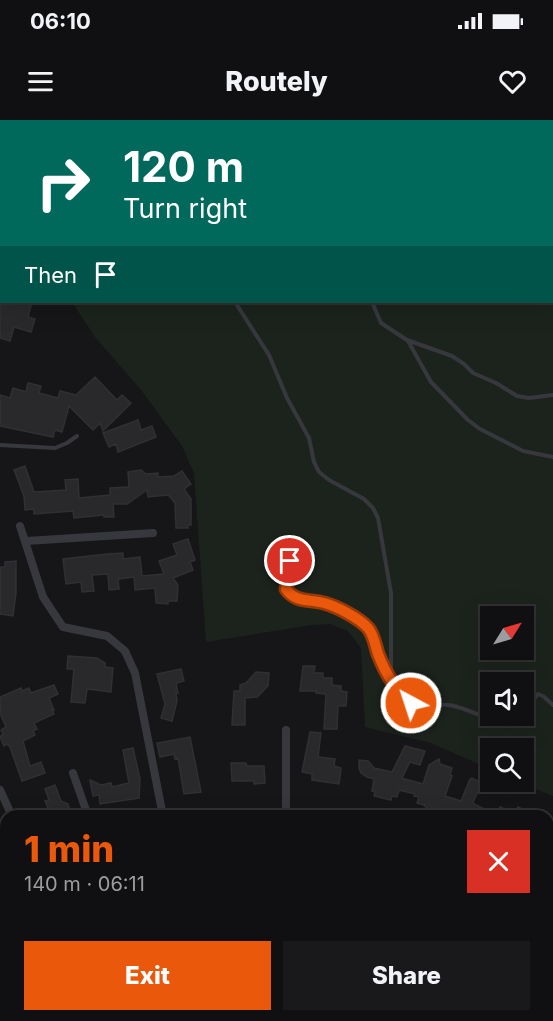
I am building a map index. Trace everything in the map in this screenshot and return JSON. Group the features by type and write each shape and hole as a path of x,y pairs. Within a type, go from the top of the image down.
{"street":[{"path":"21,526 43,597 63,627 108,636 125,651 135,673 162,810"},
{"path":"26,541 153,533"},
{"path":"286,730 286,810"},
{"path":"73,773 86,810"},
{"path":"0,790 9,810"}],"lane":[{"path":"237,303 269,356 287,398 309,438 314,462 319,472 364,499 373,508 378,518 392,593 391,678"},
{"path":"372,303 381,323 407,340 452,356 472,373 496,383 517,396 529,398 553,395"},
{"path":"407,340 431,382 468,420 480,429 523,451 553,457"},
{"path":"0,445 55,448 76,436"},
{"path":"286,580 286,589 291,596 302,600 322,602 339,609 367,627 379,656 400,694 411,703 453,706 480,714"},
{"path":"534,699 538,694 553,705"}],"shaded area":[{"path":"73,303 553,303 553,796 534,788 534,738 480,738 480,765 431,743 365,727 361,648 348,631 330,624 312,625 206,642 194,473 182,446 141,390 95,337"}],"building":[{"path":"0,303 32,303 28,317 35,319 31,332 14,327 10,341 0,338"},
{"path":"95,377 117,400 122,395 131,403 103,431 100,423 93,430 69,406 62,432 55,430 53,437 0,426 0,395 10,398 13,388 26,392 28,383 41,386 39,393 58,398 60,391 76,395"},
{"path":"138,420 141,430 152,426 156,437 118,452 116,444 109,447 103,433"},
{"path":"25,466 34,492 66,490 65,480 78,479 79,498 110,495 110,488 129,487 128,472 141,470 146,474 158,473 158,477 174,476 182,471 191,484 184,489 191,499 191,525 188,525 188,528 176,528 175,503 168,495 148,497 147,490 127,504 113,504 114,517 104,517 104,515 74,518 73,511 34,514 34,509 25,510 24,496 14,470"},
{"path":"188,539 195,560 190,562 193,570 173,578 178,585 177,601 168,601 168,604 156,603 155,588 135,590 134,577 118,579 119,589 109,590 108,574 92,575 94,591 82,592 81,582 66,584 63,559 107,554 123,553 123,559 140,557 142,576 164,574 159,561 177,555 173,544"},
{"path":"16,561 13,616 0,614 0,567 5,567 5,562"},
{"path":"68,656 97,658 105,663 105,667 113,668 111,692 87,689 85,703 71,702 74,669 67,669"},
{"path":"303,666 315,666 314,673 323,673 323,678 332,678 332,685 341,686 341,691 347,692 346,706 338,706 337,729 324,729 326,694 316,693 316,691 300,691"},
{"path":"181,669 184,681 176,683 178,693 176,693 177,701 172,721 161,718 165,704 157,674"},
{"path":"256,672 269,673 268,686 257,697 245,698 245,725 232,725 234,691 240,691 240,685 246,683"},
{"path":"54,685 58,694 49,698 54,714 34,723 37,729 33,731 35,735 23,741 30,766 41,762 45,773 22,781 10,747 7,744 4,746 0,737 3,734 1,730 6,727 0,713 0,697 21,688 22,691 29,688 31,693"},
{"path":"310,732 321,733 318,757 335,759 334,766 341,768 339,784 312,780 312,774 302,772"},
{"path":"190,737 201,792 184,794 178,758 175,759 174,754 160,757 157,743"},
{"path":"405,746 425,751 420,765 410,762 402,778 423,784 429,765 439,759 440,764 452,768 450,775 452,776 445,796 461,801 472,778 480,782 473,802 486,810 433,808 428,810 424,805 417,803 419,797 414,796 415,794 399,790 397,797 392,796 391,800 374,796 375,792 372,791 374,779 361,773 359,760 368,761 374,768 392,772"},
{"path":"133,748 140,779 139,798 100,804 99,795 93,796 90,780 101,785 111,783 112,787 129,783 123,750"},
{"path":"231,763 264,766 265,783 232,781"},
{"path":"55,785 61,801 68,804 67,810 45,810 48,808 45,801 49,800 45,789"}],"route":[{"path":"290,561 291,568 286,580 286,589 291,596 302,600 322,602 339,609 367,627 379,656 400,694 411,703"}]}
